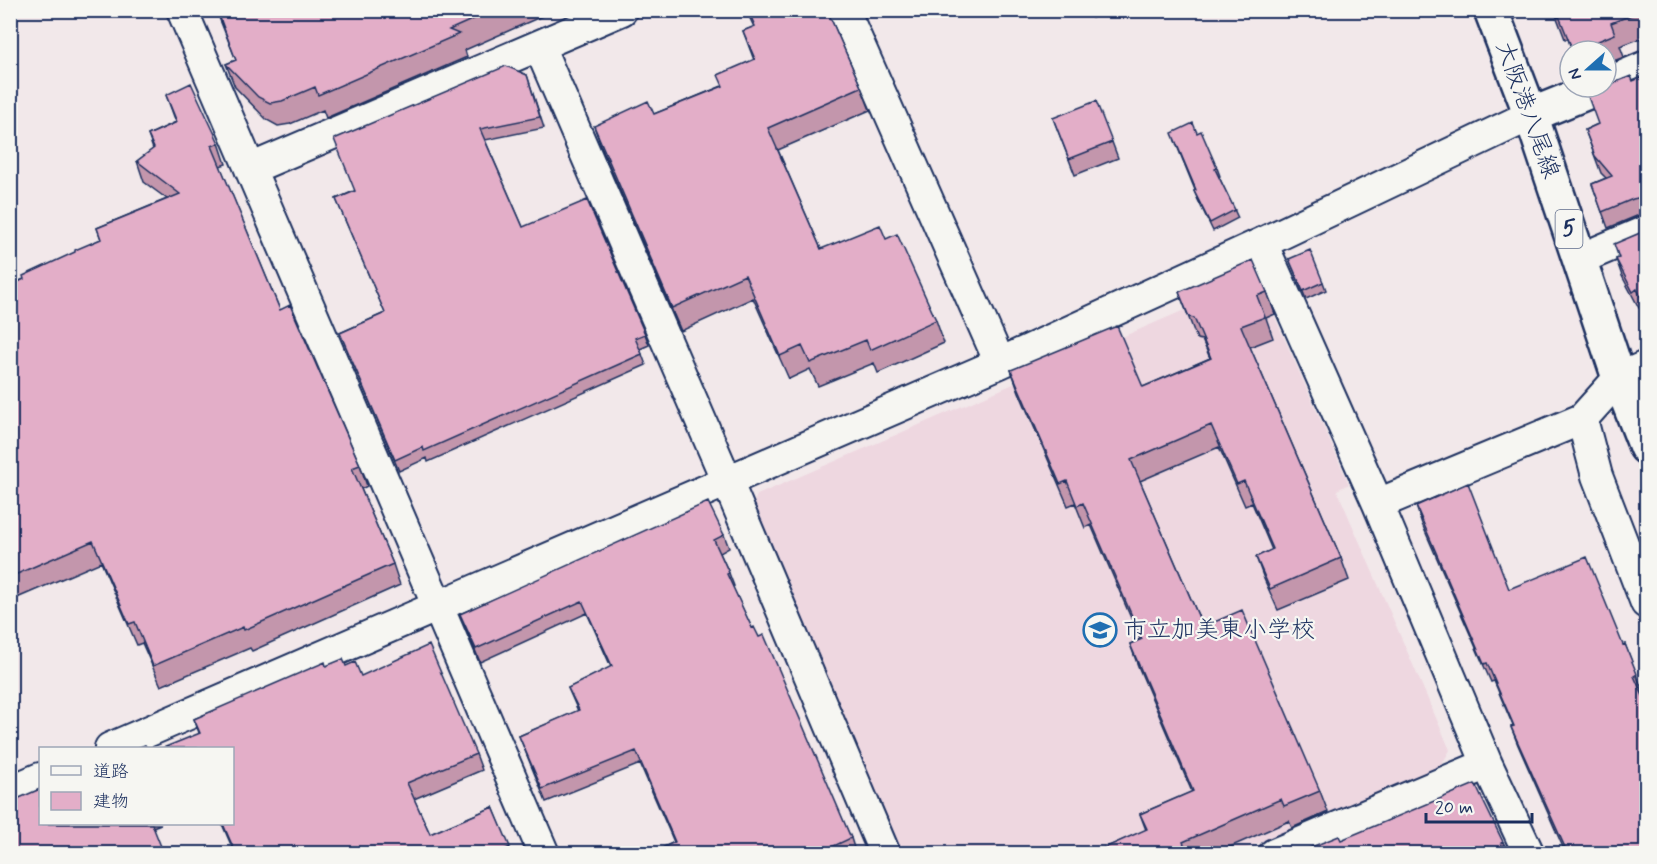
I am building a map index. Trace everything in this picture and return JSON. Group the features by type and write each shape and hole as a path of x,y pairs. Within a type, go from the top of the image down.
{"main road":[{"name":"大阪港八尾線","path":"1491,10 1531,115 1580,259 1633,372 1643,427"},
{"path":"1618,79 1647,68"},
{"path":"1531,115 1570,99"}],"street":[{"path":"182,10 544,854"},
{"path":"250,169 622,10"},
{"path":"844,10 1000,363"},
{"path":"539,46 885,854"},
{"path":"112,747 1000,363 1262,243 1531,115"},
{"path":"1580,259 1647,231"},
{"path":"1262,243 1378,504 1487,764 1529,854"},
{"path":"1378,504 1582,419 1633,372"},
{"path":"1582,419 1597,476 1647,603"},
{"path":"1274,854 1487,764"},
{"path":"10,791 39,778"}],"shaded area":[{"name":"市立加美東小学校","path":"1249,282 1261,286 1349,484 1337,490 1450,750 1441,766 1235,853 900,853 751,510 757,495"}],"building":[{"path":"217,10 494,10 449,30 459,34 318,95 315,87 282,101 270,103 258,97 226,64 236,60"},
{"path":"748,10 827,10 861,87 768,128 821,249 880,225 886,239 897,234 936,320 870,350 866,340 810,363 802,346 780,356 745,275 672,308 594,126 648,101 654,114 723,86 718,75 755,59 743,31 755,26"},
{"path":"1555,10 1644,10 1611,23 1615,34 1603,39 1568,39 1559,16 1557,17"},
{"path":"506,66 527,75 540,117 480,129 523,227 587,200 645,334 635,338 642,354 424,451 423,447 395,460 340,333 385,313 336,199 355,191 334,139"},
{"path":"1647,75 1647,199 1642,197 1633,199 1602,212 1592,184 1612,176 1595,156 1585,130 1598,124 1589,99 1618,99 1618,81 1631,76 1633,81"},
{"path":"191,83 219,143 212,146 280,310 290,305 360,465 352,468 393,564 244,630 243,627 153,666 135,622 129,624 93,541 10,577 10,286 24,279 23,276 101,239 97,228 180,194 137,161 154,148 148,135 177,122 166,95"},
{"path":"1096,101 1112,142 1069,159 1053,118"},
{"path":"1193,123 1197,133 1201,131 1217,168 1215,169 1235,210 1210,223 1194,191 1196,190 1172,133"},
{"path":"1647,230 1647,310 1637,289 1633,292 1616,259 1619,258 1614,244"},
{"path":"1310,250 1323,282 1303,291 1289,259"},
{"path":"1253,260 1267,292 1257,296 1265,317 1241,326 1341,558 1270,589 1256,557 1273,549 1244,481 1237,484 1211,425 1131,460 1203,627 1242,610 1320,791 1284,806 1281,799 1183,842 1188,854 1091,854 1147,829 1140,814 1193,791 1130,644 1142,639 1083,503 1077,506 1067,481 1060,484 1011,370 1117,326 1143,387 1211,358 1194,318 1189,317 1179,292"},
{"path":"1468,483 1509,589 1587,557 1623,645 1625,644 1637,674 1634,676 1647,705 1647,854 1568,854 1511,727 1514,726 1487,663 1484,664 1416,506"},
{"path":"708,502 724,535 714,540 729,573 727,574 752,628 754,627 759,637 764,635 851,838 817,854 650,854 675,842 636,751 542,789 519,736 579,710 568,688 612,666 582,601 476,649 460,614"},
{"path":"429,645 476,754 407,783 430,834 493,807 510,847 496,854 236,854 223,825 234,825 234,747 165,747 200,733 194,719 325,662 326,666 343,659 346,666 355,662 361,676"},
{"path":"1475,784 1503,842 1501,843 1506,854 1305,854 1304,850 1339,836 1341,840"},
{"path":"39,789 39,825 152,825 164,854 10,854 10,802"}],"place":[{"name":"市立加美東小学校","path":"1100,630"}]}
